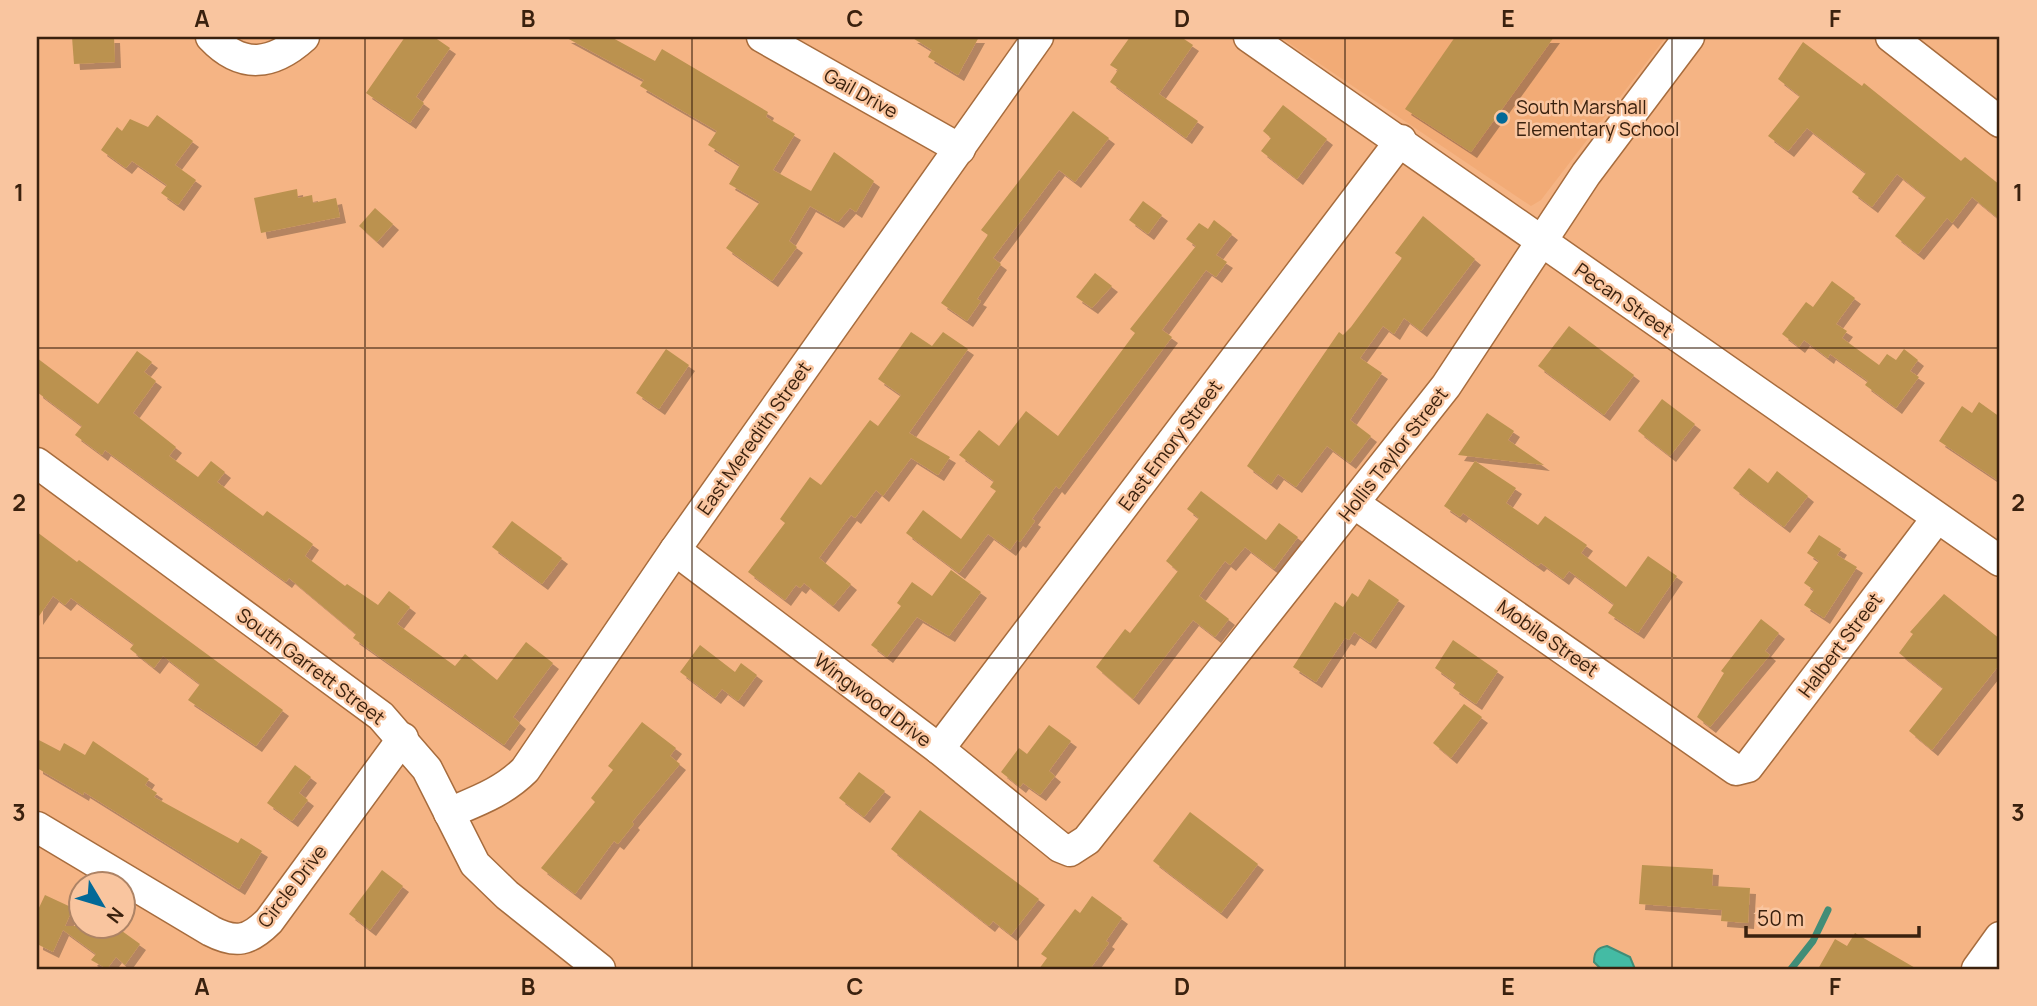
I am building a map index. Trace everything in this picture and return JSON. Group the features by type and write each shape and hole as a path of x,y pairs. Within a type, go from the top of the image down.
{"street":[{"path":"211,37 232,53 254,60 271,60 288,51 304,37"},
{"name":"Gail Drive","path":"762,37 960,149"},
{"name":"East Meredith Street","path":"449,813 491,796 510,785 525,770 675,550 1038,37"},
{"name":"Pecan Street","path":"1249,37 1401,140 1541,242 2000,561"},
{"name":"Hollis Taylor Street","path":"1070,851 1087,840 1478,343 1586,174 1689,37"},
{"path":"1906,41 2000,122"},
{"name":"East Emory Street","path":"939,749 1401,140"},
{"name":"South Garrett Street","path":"37,463 382,716 428,769 475,864 489,879 600,969"},
{"name":"Mobile Street","path":"1354,504 1736,770 1742,770"},
{"name":"Halbert Street","path":"1742,770 1748,767 1937,517"},
{"name":"Wingwood Drive","path":"675,550 939,749 1060,847 1070,851"},
{"name":"Circle Drive","path":"37,827 211,931 223,937 241,940 249,938 268,921 403,738"},
{"path":"1978,969 2000,937"}],"shaded area":[{"name":"South Marshall Elementary School","path":"1280,37 1666,37 1541,200 1531,206"}],"water":[{"path":"1607,946 1630,957 1635,969 1601,969 1594,962 1595,956 1598,949"}],"building":[{"path":"72,37 114,37 115,62 74,64"},
{"path":"405,37 434,37 450,48 416,97 424,103 410,123 366,93"},
{"path":"565,37 611,37 655,61 662,49 768,112 766,117 795,134 773,170 811,191 834,152 874,181 856,212 850,208 838,222 810,206 789,241 797,247 772,281 726,248 760,202 729,184 740,165 708,145 717,131 640,86 644,80"},
{"path":"911,37 979,37 958,75 928,57 932,50"},
{"path":"1130,37 1181,37 1193,45 1159,94 1198,121 1186,138 1110,82 1118,70 1110,65"},
{"path":"1455,37 1554,37 1471,152 1405,109"},
{"path":"1803,42 1862,86 1864,83 1961,161 1965,157 2000,185 2000,220 1972,197 1952,223 1947,218 1918,254 1895,236 1926,197 1897,174 1872,207 1852,192 1866,173 1807,128 1788,151 1768,136 1800,96 1778,79"},
{"path":"1283,105 1327,139 1297,179 1261,151 1271,138 1263,131"},
{"path":"1073,111 1109,138 1075,182 1059,170 993,258 1001,264 977,299 981,301 967,321 941,303 988,235 981,230"},
{"path":"157,115 193,141 175,165 196,180 178,205 161,193 167,185 132,161 126,168 101,150 117,127 122,131 130,119 148,127"},
{"path":"297,189 298,198 312,195 313,203 336,198 340,217 261,233 254,198"},
{"path":"1143,201 1162,215 1148,234 1129,220"},
{"path":"375,208 393,224 377,242 359,226"},
{"path":"1423,216 1475,259 1421,331 1404,318 1394,334 1383,326 1360,358 1382,373 1350,420 1371,436 1350,463 1327,446 1296,487 1278,474 1271,484 1247,466 1339,332 1343,335 1351,327 1402,258 1395,253"},
{"path":"1214,220 1232,234 1216,255 1227,262 1216,277 1206,270 1162,330 1172,337 1059,489 1056,486 1032,519 1035,521 1020,542 1017,540 1010,550 988,534 959,573 906,533 923,510 961,539 996,491 990,487 994,481 959,455 979,430 999,446 1026,411 1058,436 1135,333 1130,329 1196,246 1186,239 1199,223 1208,229"},
{"path":"1095,273 1112,286 1092,308 1076,297"},
{"path":"1832,281 1855,298 1836,324 1847,331 1842,338 1879,365 1887,354 1896,360 1904,349 1918,360 1910,371 1919,377 1896,408 1865,385 1868,381 1830,354 1828,358 1804,340 1799,347 1782,334 1806,302 1813,307"},
{"path":"1569,326 1634,375 1604,415 1538,366"},
{"path":"911,332 932,346 943,332 968,349 909,433 950,457 938,475 911,458 883,496 876,490 855,518 851,515 819,558 851,584 833,606 804,583 800,588 796,585 785,600 748,572 785,523 780,519 810,477 821,485 870,420 878,426 901,395 878,379"},
{"path":"666,349 689,365 659,409 636,393"},
{"path":"137,351 152,362 144,372 156,381 133,413 176,447 169,456 198,477 211,461 225,472 217,482 263,516 267,511 313,544 305,556 345,586 347,584 378,605 389,591 410,607 397,624 455,666 465,654 497,680 526,642 553,663 513,717 520,723 504,745 353,638 356,634 289,578 286,582 105,450 102,455 75,435 82,426 37,392 37,358 98,404"},
{"path":"1662,399 1695,424 1670,456 1638,431"},
{"path":"1979,402 2000,417 2000,482 1939,441 1962,406 1972,413"},
{"path":"1487,413 1514,431 1508,440 1544,465 1458,455"},
{"path":"1475,461 1516,488 1506,503 1538,525 1545,516 1587,545 1581,553 1626,587 1648,556 1677,576 1638,633 1608,613 1614,604 1569,571 1563,579 1541,563 1538,566 1463,513 1460,517 1444,506"},
{"path":"1749,468 1768,483 1777,471 1808,496 1784,527 1733,488"},
{"path":"1201,491 1266,540 1279,523 1298,537 1274,569 1245,547 1230,565 1225,561 1199,596 1229,619 1215,637 1193,620 1133,699 1096,667 1125,629 1130,633 1178,571 1166,561 1199,518 1187,509"},
{"path":"512,521 562,558 542,584 492,547"},
{"path":"37,532 283,710 256,746 188,700 200,684 163,656 154,668 130,649 134,644 71,598 65,605 53,596 37,619"},
{"path":"1819,535 1841,549 1837,555 1857,567 1824,618 1804,605 1814,590 1804,583 1819,561 1807,553"},
{"path":"951,570 981,592 949,636 917,617 887,657 871,645 901,606 897,603 912,582 932,596"},
{"path":"1369,579 1399,600 1370,643 1354,632 1349,640 1345,638 1316,682 1293,667 1335,602 1343,607 1352,593 1358,597"},
{"path":"1944,594 2000,639 2000,664 1932,750 1909,731 1943,688 1899,653 1913,634 1910,632"},
{"path":"1761,619 1779,633 1765,651 1770,655 1710,727 1697,717 1724,673 1721,671"},
{"path":"1453,640 1498,671 1476,704 1453,688 1456,683 1435,668"},
{"path":"700,645 735,672 741,663 757,675 738,701 722,689 715,698 680,672"},
{"path":"1464,704 1482,717 1451,758 1433,743"},
{"path":"642,722 676,748 670,756 680,764 632,822 634,824 618,844 614,841 575,894 541,868 595,802 591,798 613,770 608,766"},
{"path":"1049,725 1071,741 1049,771 1055,776 1040,795 1023,783 1020,787 1001,772 1019,748 1027,754"},
{"path":"37,739 60,751 64,743 85,755 93,741 149,779 145,785 157,793 154,797 238,843 241,838 262,851 239,889 84,792 83,795 37,768"},
{"path":"295,765 311,777 299,793 308,800 292,821 267,803"},
{"path":"859,772 885,791 864,817 839,798"},
{"path":"920,810 1039,899 1011,935 993,921 989,926 891,849"},
{"path":"1190,812 1258,864 1221,913 1153,861"},
{"path":"1642,865 1713,869 1712,886 1750,888 1748,923 1721,921 1722,910 1639,904"},
{"path":"382,870 403,886 370,930 349,914"},
{"path":"45,895 66,905 66,932 63,930 53,952 37,944 37,912"},
{"path":"1092,896 1122,918 1106,941 1109,943 1090,969 1039,969 1047,958 1041,954 1075,909 1080,913"},
{"path":"1855,933 1917,969 1818,969 1835,939 1847,946"},
{"path":"77,940 134,940 140,944 125,965 116,957 107,969 91,960 96,954"}],"waterway":[{"path":"1791,969 1813,941 1828,910"}],"place":[{"name":"South Marshall Elementary School","path":"1502,118"}]}
